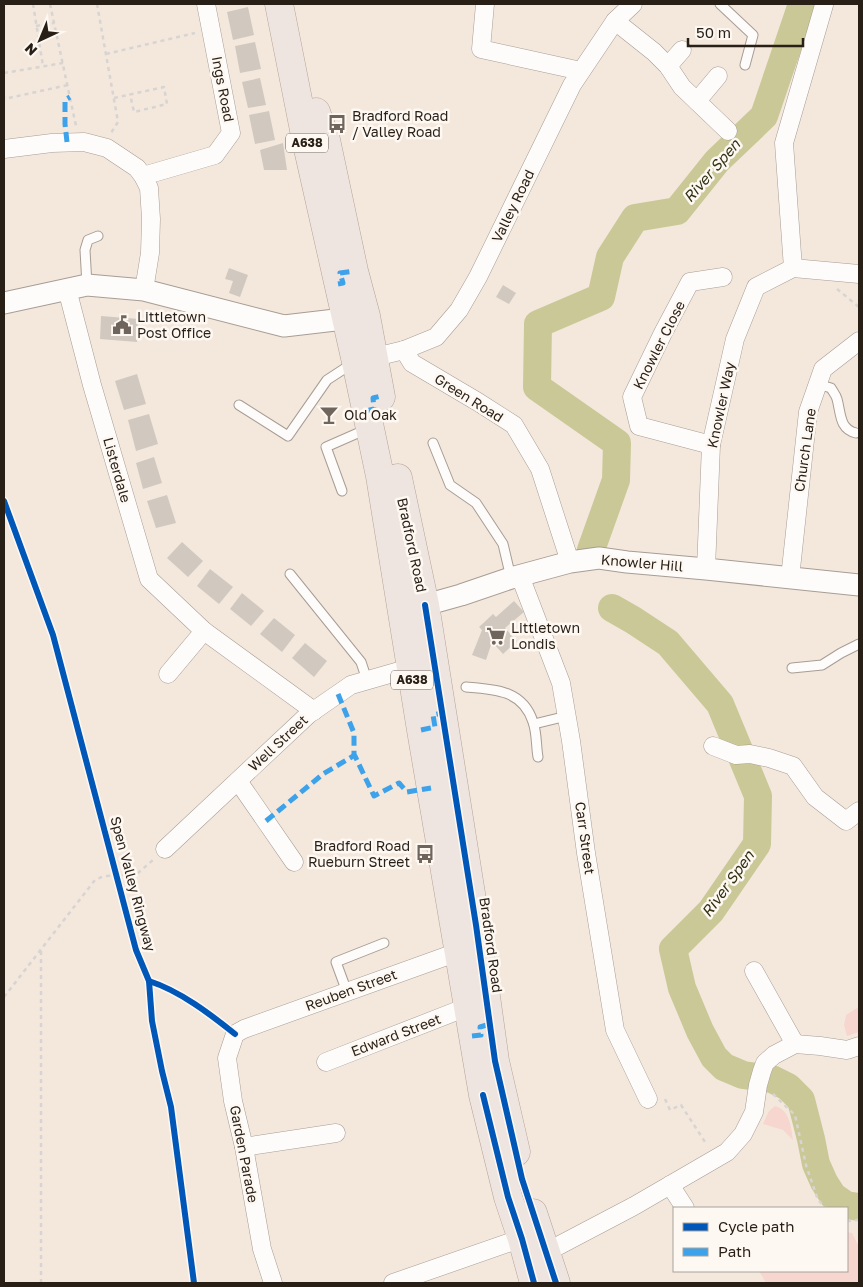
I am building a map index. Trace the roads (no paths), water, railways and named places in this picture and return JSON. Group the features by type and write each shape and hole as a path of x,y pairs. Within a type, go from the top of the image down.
{"main road":[{"name":"Bradford Road","path":"281,12 326,140 354,271 356,318 365,360 388,434 414,608 474,915 496,1061 522,1179 533,1254"},
{"name":"Bradford Road","path":"365,360 370,428 380,476 414,608 410,668 483,1095 508,1197 533,1254 556,1283"}],"street":[{"name":"Ings Road","path":"143,176 215,155 231,133 206,4"},
{"path":"485,4 481,49 581,71"},
{"name":"Valley Road","path":"365,360 404,350 436,336 460,310 572,85 615,21 633,4"},
{"path":"824,5 784,143 793,268 859,274"},
{"path":"615,21 654,52 668,66 682,86 728,131"},
{"path":"668,66 682,50"},
{"path":"697,101 718,76"},
{"path":"4,149 52,143 84,142 107,148 137,168 149,188 151,219 150,253 144,290"},
{"name":"Knowler Way","path":"706,569 711,445 736,340 756,287 793,268"},
{"name":"Knowler Close","path":"711,445 639,426 632,397 662,333 690,282 723,277"},
{"path":"4,303 88,285 144,290 284,326 356,318"},
{"name":"Listerdale","path":"67,289 92,385 149,579 204,631 314,711"},
{"name":"Church Lane","path":"790,578 808,412 823,369 859,341"},
{"name":"Green Road","path":"404,350 412,363 514,425 540,469 570,562"},
{"name":"Knowler Hill","path":"414,608 570,562 599,558 859,585"},
{"name":"Carr Street","path":"516,577 561,684 615,1030 655,1096"},
{"path":"168,674 204,631"},
{"name":"Well Street","path":"164,850 314,711 351,685 410,668"},
{"path":"714,746 743,755 769,758 793,766 815,797 846,821 859,811"},
{"path":"238,781 294,862"},
{"name":"Reuben Street","path":"244,1028 458,952"},
{"path":"754,971 795,1044"},
{"name":"Edward Street","path":"326,1062 467,1007"},
{"name":"Garden Parade","path":"244,1028 235,1034 227,1058 262,1249 273,1283"},
{"path":"400,1282 533,1254 634,1206 727,1152 743,1134 754,1112 759,1081 765,1063 774,1055 795,1044 847,1050 859,1046"},
{"path":"244,1147 336,1133"},
{"path":"670,1186 684,1207"}],"lane":[{"path":"720,4 753,35 745,65"},
{"path":"88,285 84,250 88,240 98,236"},
{"path":"239,405 288,436 327,380 365,360"},
{"path":"818,384 831,388 837,397 840,415 845,427 849,432 856,433"},
{"path":"342,491 326,447 370,428"},
{"path":"433,443 450,485 476,503 503,544 516,577"},
{"path":"290,574 361,662 367,680"},
{"path":"792,668 822,665 859,644"},
{"path":"466,687 487,688 519,699 527,707 534,724 538,757"},
{"path":"534,724 567,716"},
{"path":"347,992 336,962 384,943"}],"waterway":[{"name":"River Spen","path":"591,550 616,480 617,443 537,387 538,324 601,297 610,257 635,218 677,211 717,161 764,116 802,4"},
{"name":"River Spen","path":"612,608 668,643 720,704 758,796 757,844 711,911 673,949 682,988 700,1031 714,1057 724,1067 743,1075 772,1079 788,1087 801,1100 816,1164 824,1182 833,1196 846,1205 859,1207"}],"place":[{"name":"Bradford Road / Valley Road","path":"337,124"},
{"name":"Littletown Post Office","path":"122,325"},
{"name":"Old Oak","path":"329,415"},
{"name":"Littletown Londis","path":"496,636"},
{"name":"Bradford Road Rueburn Street","path":"425,854"}]}
